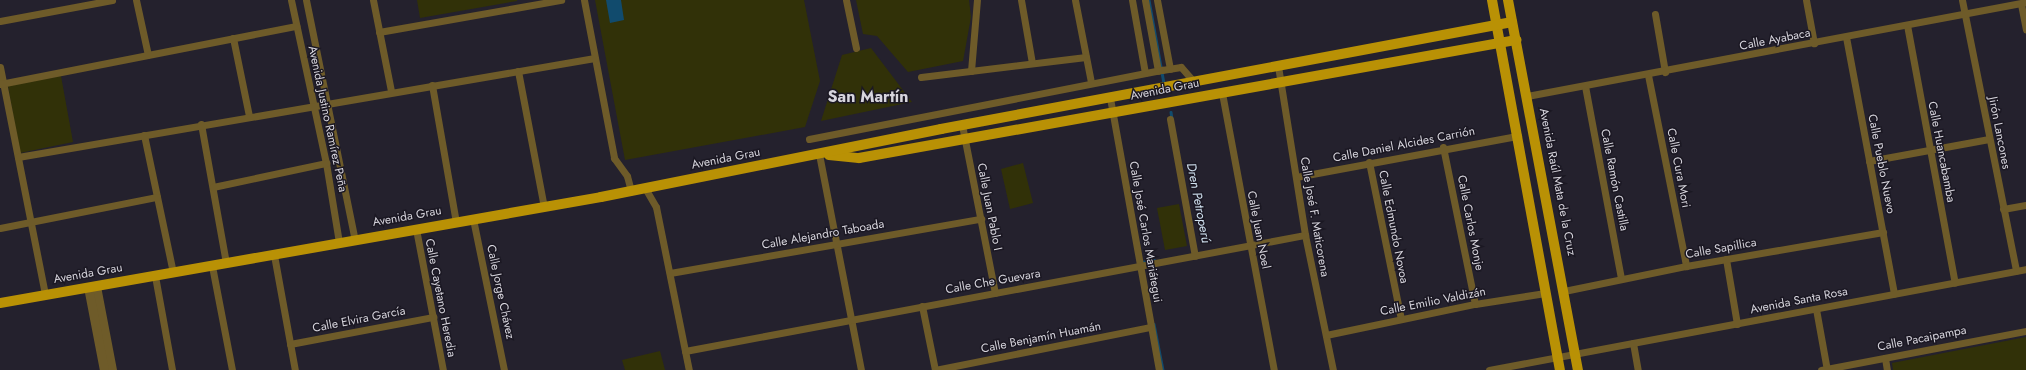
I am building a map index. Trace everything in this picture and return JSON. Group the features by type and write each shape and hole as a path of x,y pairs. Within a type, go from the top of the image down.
{"main road":[{"path":"1492,0 1560,370"},
{"name":"Avenida Raúl Mata de la Cruz","path":"1508,0 1578,370"},
{"name":"Avenida Grau","path":"0,303 631,191 962,125 1512,22"},
{"name":"Avenida Grau","path":"819,154 858,158 1280,84 1516,40"}],"street":[{"path":"0,21 112,0"},
{"path":"136,0 148,55"},
{"name":"Avenida Justino Ramírez Peña","path":"291,0 326,163 339,242"},
{"name":"Avenida Justino Ramírez Peña","path":"306,0 326,104 356,240"},
{"path":"373,0 391,91"},
{"path":"379,32 524,3 561,0"},
{"path":"584,0 614,158 627,176 631,191"},
{"path":"846,0 856,48"},
{"path":"971,71 977,0"},
{"path":"1021,0 1032,63"},
{"path":"1075,0 1091,82"},
{"path":"1132,0 1146,73"},
{"path":"1145,0 1158,71"},
{"path":"1157,0 1170,69"},
{"path":"1806,0 1814,43"},
{"name":"Jirón Lancones","path":"1962,0 2016,271"},
{"path":"2023,3 2026,30"},
{"name":"Calle Ayabaca","path":"1527,96 1665,72 2023,3"},
{"path":"1655,14 1665,72"},
{"name":"Calle Huancabamba","path":"1907,25 1955,283"},
{"path":"2,83 296,26"},
{"name":"Calle Pueblo Nuevo","path":"1846,37 1894,294"},
{"path":"233,38 249,116"},
{"path":"921,77 1086,57"},
{"path":"18,157 201,124 326,104 391,91 595,58"},
{"name":"Calle José F. Maticorena","path":"1278,66 1305,235 1334,370"},
{"path":"0,67 45,295"},
{"path":"809,139 1091,82 1170,69 1181,68 1194,82"},
{"path":"518,71 544,207"},
{"name":"Calle Cura Mori","path":"1648,75 1686,266"},
{"path":"432,85 456,222"},
{"name":"Calle Ramón Castilla","path":"1585,86 1621,279"},
{"name":"Calle Juan Noel","path":"1222,93 1249,245 1274,370"},
{"name":"Calle José Carlos Mariátegui","path":"1110,98 1159,370"},
{"path":"1170,119 1195,256"},
{"path":"201,124 226,263"},
{"name":"Calle Juan Pablo I","path":"962,125 994,293"},
{"path":"144,135 173,272"},
{"name":"Calle Daniel Alcides Carrión","path":"1296,177 1443,148 1518,136"},
{"path":"1869,161 1989,140"},
{"name":"Calle Carlos Monje","path":"1443,148 1475,304"},
{"path":"819,154 861,370"},
{"name":"Calle Edmundo Novoa","path":"1369,162 1401,319"},
{"path":"213,187 326,163"},
{"path":"645,188 656,207 689,370"},
{"path":"0,228 157,197"},
{"path":"2003,209 2026,205"},
{"name":"Calle Jorge Chávez","path":"473,219 504,370"},
{"name":"Calle Alejandro Taboada","path":"670,273 981,219"},
{"name":"Calle Cayetano Heredia","path":"416,229 443,370"},
{"name":"Calle Sapillica","path":"1564,291 1686,266 1882,232"},
{"name":"Calle Che Guevara","path":"685,351 1305,235"},
{"path":"274,255 295,370"},
{"path":"1726,259 1737,324"},
{"path":"212,266 232,370"},
{"name":"Avenida Santa Rosa","path":"1494,370 2026,269"},
{"path":"155,276 172,370"},
{"path":"92,287 104,370"},
{"path":"92,287 112,370"},
{"name":"Calle Emilio Valdizán","path":"1326,335 1475,304 1545,294"},
{"path":"922,306 935,370"},
{"path":"1816,309 1825,370"},
{"name":"Calle Elvira García","path":"290,344 433,317"},
{"name":"Calle Benjamín Huamán","path":"935,370 1151,327"},
{"name":"Calle Pacaipampa","path":"1825,370 2026,331"},
{"path":"1633,343 1638,370"},
{"path":"1885,358 1888,370"}],"shaded area":[{"path":"417,0 517,0 517,1 420,18"},
{"path":"595,0 804,0 820,81 805,127 625,160"},
{"path":"856,0 969,0 971,17 963,61 908,72 877,36 863,34"},
{"path":"871,48 912,102 821,121 842,55"},
{"path":"61,76 73,142 20,153 8,86"},
{"path":"1023,163 1033,203 1010,209 1001,169"},
{"path":"1179,204 1187,246 1165,250 1157,208"},
{"path":"2026,337 2026,370 1893,370 1892,363"},
{"path":"660,351 665,370 625,370 622,360"}],"water":[{"path":"606,0 621,0 624,20 610,23"}],"waterway":[{"name":"Dren Petroperú","path":"1149,0 1164,83"},
{"name":"Dren Petroperú","path":"1171,112 1172,119"},
{"name":"Dren Petroperú","path":"1143,264 1142,262 1154,260"},
{"name":"Dren Petroperú","path":"1154,324 1163,370"}],"district":[{"name":"San Martín","path":"868,97"}]}
